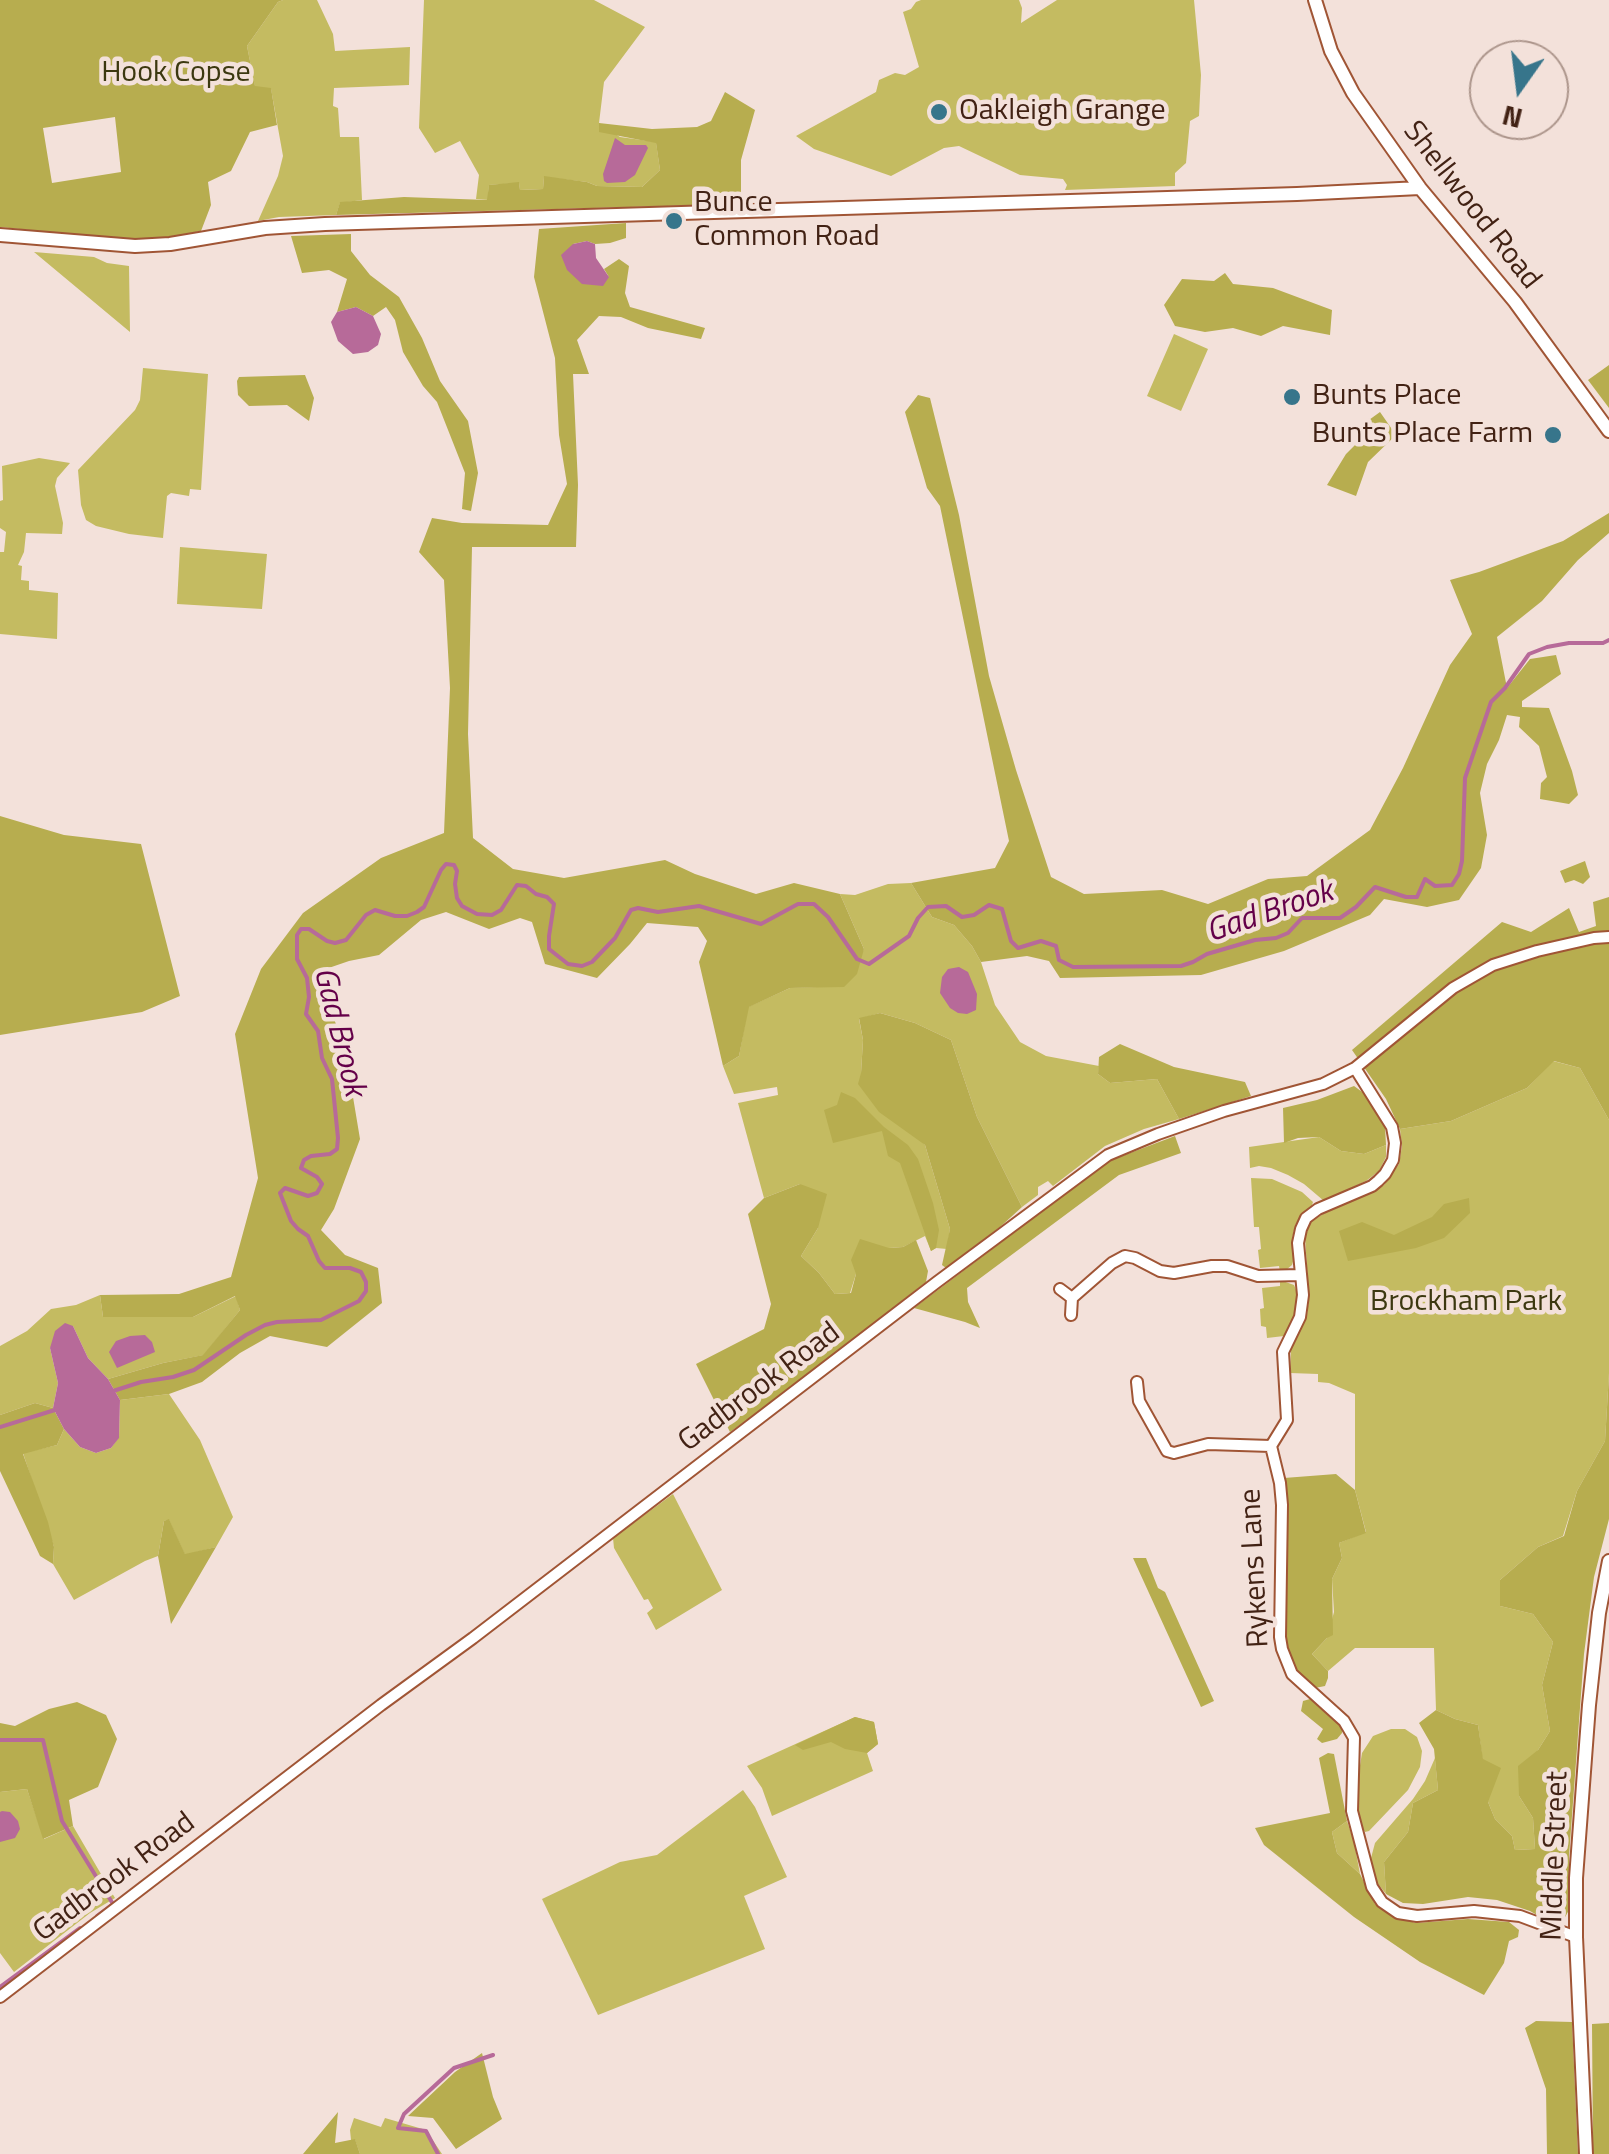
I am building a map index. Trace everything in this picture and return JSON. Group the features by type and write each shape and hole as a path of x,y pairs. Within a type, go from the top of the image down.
{"street":[{"name":"Shellwood Road","path":"1316,0 1341,74 1420,188 1516,302 1609,430"},
{"path":"0,235 135,246 325,224 1420,188"},
{"name":"Gadbrook Road","path":"0,1997 1108,1155 1224,1111 1323,1084 1354,1068 1454,988 1493,965 1537,951 1609,937"},
{"name":"Rykens Lane","path":"1354,1068 1392,1126 1396,1143 1393,1160 1372,1186 1318,1210 1306,1218 1301,1228 1300,1317 1284,1352 1287,1420 1271,1446 1282,1505 1282,1650 1292,1674 1344,1721 1354,1738 1352,1811 1372,1887 1382,1902 1398,1913 1417,1916 1492,1912 1532,1920 1576,1938"},
{"path":"1072,1314 1072,1298 1124,1256 1174,1274 1227,1266 1258,1276 1300,1276"},
{"path":"1060,1289 1072,1298"},
{"path":"1137,1382 1138,1401 1167,1451 1174,1454 1208,1444 1271,1446"},
{"name":"Middle Street","path":"1586,2154 1576,1878 1599,1613 1609,1561"}],"green space":[{"name":"Hook Copse","path":"0,0 283,0 247,46 255,86 271,88 277,125 250,132 231,171 208,182 211,205 201,231 159,239 0,227","holes":["115,117 121,172 52,183 43,128"]},
{"path":"283,0 317,0 333,34 335,51 410,47 409,85 334,88 333,106 338,108 340,137 359,137 362,200 340,203 336,215 258,221 283,156 271,89 255,87 247,46"},
{"path":"424,0 594,0 645,27 604,82 599,123 620,137 656,142 660,170 642,187 597,186 544,177 543,189 520,190 519,183 489,185 488,200 476,199 479,175 460,141 435,153 419,128"},
{"path":"921,0 1019,0 1021,23 1057,0 1194,0 1201,75 1199,116 1190,121 1186,163 1175,173 1175,186 1065,190 1063,179 1020,175 959,146 944,148 891,176 814,149 796,136 876,92 879,80 895,73 905,75 919,67 903,12"},
{"path":"725,92 755,110 741,160 741,204 336,215 340,202 404,197 487,200 489,185 519,182 520,190 543,189 544,176 597,186 642,187 660,170 656,143 599,132 599,123 652,129 697,127 711,121"},
{"path":"626,223 626,238 610,243 573,244 609,277 604,269 619,259 629,266 625,293 630,307 705,328 701,339 648,328 621,317 599,316 577,340 589,374 573,374 578,485 576,547 472,547 468,734 473,838 513,869 564,878 665,860 756,894 794,883 840,894 864,949 857,974 844,987 790,988 749,1007 739,1056 723,1066 699,962 707,941 698,927 647,923 597,978 545,964 532,922 520,918 489,929 446,912 421,920 379,955 317,972 345,1049 360,1139 334,1209 321,1230 345,1255 378,1268 382,1303 327,1347 270,1336 202,1382 169,1394 120,1400 108,1379 203,1355 240,1310 235,1296 193,1317 103,1317 100,1295 179,1294 231,1277 258,1178 235,1034 261,969 303,913 381,858 444,833 450,688 444,580 419,552 432,518 462,523 548,525 567,484 559,435 555,358 534,277 539,229"},
{"path":"351,234 351,251 370,275 399,297 440,381 468,421 478,473 471,511 462,509 465,473 437,402 403,352 395,320 386,307 373,316 356,307 337,312 347,279 329,270 302,273 291,236"},
{"path":"34,252 94,257 129,266 130,332"},
{"path":"1225,273 1233,284 1273,288 1332,310 1330,335 1283,326 1261,336 1233,328 1205,332 1175,326 1164,305 1182,279 1214,281"},
{"path":"1174,334 1208,349 1181,411 1147,396"},
{"path":"1609,365 1609,408 1588,380"},
{"path":"143,368 208,374 201,490 190,489 189,496 167,496 163,538 96,526 86,520 81,505 78,470 135,410 140,400"},
{"path":"305,375 314,398 309,421 287,405 249,406 238,395 239,377"},
{"path":"918,395 930,398 959,515 989,676 1051,877 1084,894 1162,890 1208,904 1268,879 1307,876 1370,830 1450,665 1472,634 1450,580 1563,541 1609,513 1609,533 1578,560 1542,601 1497,637 1507,688 1530,659 1556,655 1561,674 1522,701 1522,707 1549,708 1578,795 1569,804 1540,799 1541,783 1547,777 1539,746 1519,727 1520,717 1507,715 1480,793 1487,835 1481,868 1459,900 1427,907 1384,899 1370,915 1284,951 1201,975 1060,978 1049,961 1027,956 981,962 954,925 932,917 911,883 995,868 1009,841 940,506 927,488 905,412"},
{"path":"1380,412 1396,435 1368,462 1356,496 1327,485 1346,454 1361,439 1362,425"},
{"path":"39,458 70,463 55,486 62,534 26,533 18,565 22,566 21,580 29,581 29,590 58,593 57,639 0,634 0,552 4,552 6,532 0,528 2,466"},
{"path":"180,547 267,554 262,609 177,604"},
{"path":"0,816 64,835 141,844 180,996 142,1012 0,1035"},
{"path":"1585,861 1590,877 1583,884 1574,880 1565,883 1560,871"},
{"path":"911,883 932,917 954,925 972,946 995,1005 1020,1042 1046,1056 1099,1066 1098,1074 1110,1083 1157,1079 1179,1119 1105,1146 1053,1186 1048,1181 1038,1187 1038,1195 1022,1207 977,1117 951,1040 915,1023 880,1013 859,1019 863,1040 861,1073 925,1145 950,1229 947,1249 931,1251 925,1236 903,1247 889,1248 856,1274 850,1293 835,1294 801,1256 818,1228 800,1184 764,1198 738,1103 778,1095 777,1087 734,1094 723,1066 739,1056 748,1007 790,988 844,986 864,949 840,894 855,895 888,884"},
{"path":"1609,897 1609,1120 1580,1068 1554,1061 1527,1088 1451,1121 1400,1129 1386,1099 1352,1050 1502,922 1531,932 1569,908 1579,932 1596,926 1593,902"},
{"path":"880,1013 915,1023 951,1040 977,1117 1022,1207 946,1268 942,1265 950,1229 925,1145 879,1112 858,1084 863,1040 859,1018"},
{"path":"1120,1044 1174,1067 1245,1082 1251,1096 1179,1119 1157,1079 1110,1083 1098,1074 1099,1057"},
{"name":"Brockham Park","path":"1553,1061 1580,1068 1609,1120 1609,1373 1605,1441 1577,1491 1563,1536 1538,1547 1500,1580 1500,1606 1533,1614 1553,1642 1542,1685 1550,1731 1519,1796 1533,1818 1535,1849 1515,1850 1512,1836 1495,1819 1488,1802 1478,1725 1436,1710 1434,1648 1355,1648 1328,1671 1312,1654 1327,1638 1334,1612 1332,1579 1342,1558 1339,1543 1366,1532 1355,1490 1355,1394 1318,1382 1318,1374 1290,1373 1291,1349 1307,1315 1305,1237 1311,1222 1384,1185 1399,1164 1400,1129 1451,1121 1527,1088"},
{"path":"1354,1086 1365,1094 1385,1127 1386,1145 1364,1154 1341,1151 1319,1137 1284,1143 1283,1108"},
{"path":"841,1092 855,1098 908,1145 918,1159 939,1230 936,1248 931,1251 900,1163 888,1156 882,1131 833,1143 824,1110 837,1105"},
{"path":"1175,1136 1181,1153 1119,1175 967,1288 968,1302 980,1328 914,1308 1109,1161"},
{"path":"1319,1137 1341,1151 1364,1154 1386,1145 1386,1157 1379,1171 1366,1181 1324,1201 1288,1175 1271,1168 1250,1168 1249,1147"},
{"path":"1251,1178 1272,1179 1302,1192 1313,1202 1295,1226 1294,1258 1286,1270 1280,1272 1279,1266 1260,1268 1259,1227 1254,1227"},
{"path":"800,1184 827,1194 818,1228 801,1256 835,1294 851,1293 856,1274 851,1260 860,1239 889,1248 903,1247 916,1240 928,1271 926,1282 730,1432 696,1364 764,1329 771,1304 748,1214 764,1198"},
{"path":"1469,1198 1470,1213 1444,1238 1416,1248 1348,1261 1339,1231 1362,1222 1394,1235 1432,1217 1444,1204"},
{"path":"1280,1280 1294,1285 1297,1308 1284,1336 1267,1338 1266,1327 1261,1326 1262,1288 1280,1286"},
{"path":"100,1295 103,1317 193,1317 236,1296 240,1310 204,1355 108,1379 88,1358 73,1326 50,1348 58,1383 53,1408 35,1403 0,1415 0,1346 27,1331 51,1309 76,1305"},
{"path":"1609,1373 1609,1519 1594,1577 1584,1654 1569,1856 1569,1910 1563,1921 1549,1922 1497,1900 1468,1897 1403,1903 1386,1894 1384,1862 1408,1832 1413,1803 1438,1790 1434,1749 1419,1723 1436,1710 1478,1725 1483,1759 1501,1768 1488,1802 1495,1819 1512,1836 1515,1850 1535,1849 1533,1818 1519,1796 1518,1766 1538,1750 1550,1731 1542,1685 1553,1642 1533,1614 1500,1606 1500,1580 1538,1547 1564,1536 1577,1491 1605,1441"},
{"path":"169,1394 200,1440 233,1517 216,1547 185,1555 169,1520 164,1521 158,1556 74,1600 53,1564 54,1547 23,1453 57,1445 64,1429 80,1447 96,1453 111,1448 119,1437 120,1400"},
{"path":"35,1403 53,1408 64,1429 57,1445 23,1454 48,1522 54,1547 53,1564 40,1556 0,1471 0,1415"},
{"path":"1336,1474 1355,1490 1366,1533 1339,1543 1342,1558 1332,1579 1333,1635 1312,1654 1328,1671 1328,1678 1325,1686 1315,1688 1295,1670 1283,1642 1288,1505 1284,1478"},
{"path":"673,1494 722,1590 656,1630 647,1613 653,1608 648,1599 644,1600 614,1548 613,1538"},
{"path":"169,1519 185,1554 216,1547 171,1624 158,1556 164,1521"},
{"path":"1133,1558 1146,1558 1214,1701 1201,1707"},
{"path":"1310,1699 1342,1728 1337,1739 1322,1743 1317,1739 1323,1729 1301,1711 1303,1701"},
{"path":"77,1702 106,1715 117,1739 98,1787 69,1800 73,1826 43,1839 27,1789 0,1792 0,1723 15,1726 49,1709"},
{"path":"855,1717 874,1722 878,1744 867,1753 873,1771 772,1816 762,1788 747,1766"},
{"path":"855,1717 874,1722 878,1744 867,1753 831,1742 803,1750 795,1745"},
{"path":"1405,1729 1417,1737 1422,1751 1420,1767 1408,1790 1365,1832 1356,1790 1362,1753 1373,1736"},
{"path":"1334,1754 1347,1821 1332,1832 1337,1853 1360,1874 1375,1904 1395,1917 1416,1923 1468,1919 1509,1922 1519,1930 1518,1937 1509,1941 1504,1963 1484,1995 1420,1962 1354,1917 1264,1845 1255,1828 1330,1813 1319,1758"},
{"path":"1435,1758 1438,1790 1413,1803 1408,1832 1384,1862 1386,1894 1375,1880 1371,1858 1375,1843 1413,1799"},
{"path":"27,1789 44,1839 73,1826 115,1898 14,1972 0,1953 0,1792"},
{"path":"743,1790 755,1807 787,1877 744,1896 765,1949 598,2015 542,1899 620,1862 657,1855"},
{"path":"1347,1821 1360,1874 1337,1853 1332,1832"},
{"path":"1536,2021 1572,2022 1578,2154 1547,2154 1546,2089 1525,2028"},
{"path":"1609,2023 1609,2154 1593,2154 1592,2024"},
{"path":"482,2053 502,2119 456,2149 433,2118 408,2116 455,2072"},
{"path":"338,2112 335,2143 355,2139 360,2154 303,2154"},
{"path":"354,2118 381,2127 385,2118 426,2130 442,2154 360,2154 355,2140 351,2140"}],"shaded area":[{"path":"615,138 625,145 648,148 635,175 625,182 607,183 603,174"},
{"path":"573,244 595,244 596,258 609,277 603,286 582,284 567,270 561,255"},
{"path":"356,307 373,316 381,334 378,345 368,352 353,354 338,341 331,322 337,312"},
{"path":"959,967 968,972 977,994 976,1010 967,1014 950,1008 940,993 942,977 948,969"},
{"path":"65,1323 73,1326 88,1358 108,1379 120,1400 119,1438 111,1448 96,1453 80,1447 53,1408 58,1383 50,1348 55,1331"},
{"path":"145,1335 155,1352 117,1368 109,1352 116,1341"},
{"path":"0,1812 10,1812 20,1829 15,1838 0,1842"}],"waterway":[{"name":"Gad Brook","path":"110,1392 194,1370 265,1325 321,1320 359,1301 366,1291 361,1272 325,1268 308,1236 291,1221 280,1193 285,1188 308,1196 317,1193 322,1184 301,1168 304,1160 330,1154 337,1149 338,1138 332,1079 322,1058 318,1031 306,1014 307,978 297,959 297,935 301,929 309,929 335,943 346,940 375,910 395,916 417,912 424,907 446,864 454,865 457,871 457,898 462,906 477,914 492,915 501,910 517,885 547,897 554,904 549,949 568,964 582,966 592,962 615,938 631,910 658,912 699,906 761,924 798,904 814,904 828,917 857,959 869,964 909,936 928,907 946,906 962,917 974,915 989,905 1002,909 1011,941 1018,948 1041,941 1056,946 1059,960 1073,967 1181,966 1207,954 1276,938 1288,933 1302,918 1340,918 1375,887 1417,897 1425,879 1435,886 1452,885 1462,861 1465,778 1491,702 1529,654 1569,643 1609,640"},
{"name":"Gad Brook","path":"0,1427 58,1409"},
{"path":"0,1740 43,1740 62,1821 113,1904 97,1916"},
{"path":"0,1987 80,1928"},
{"path":"438,2154 426,2131 398,2128 404,2114 454,2068 493,2055"}],"place":[{"name":"Oakleigh Grange","path":"939,112"},
{"name":"Bunce Common Road","path":"674,221"},
{"name":"Bunts Place","path":"1292,397"},
{"name":"Bunts Place Farm","path":"1553,435"}]}
